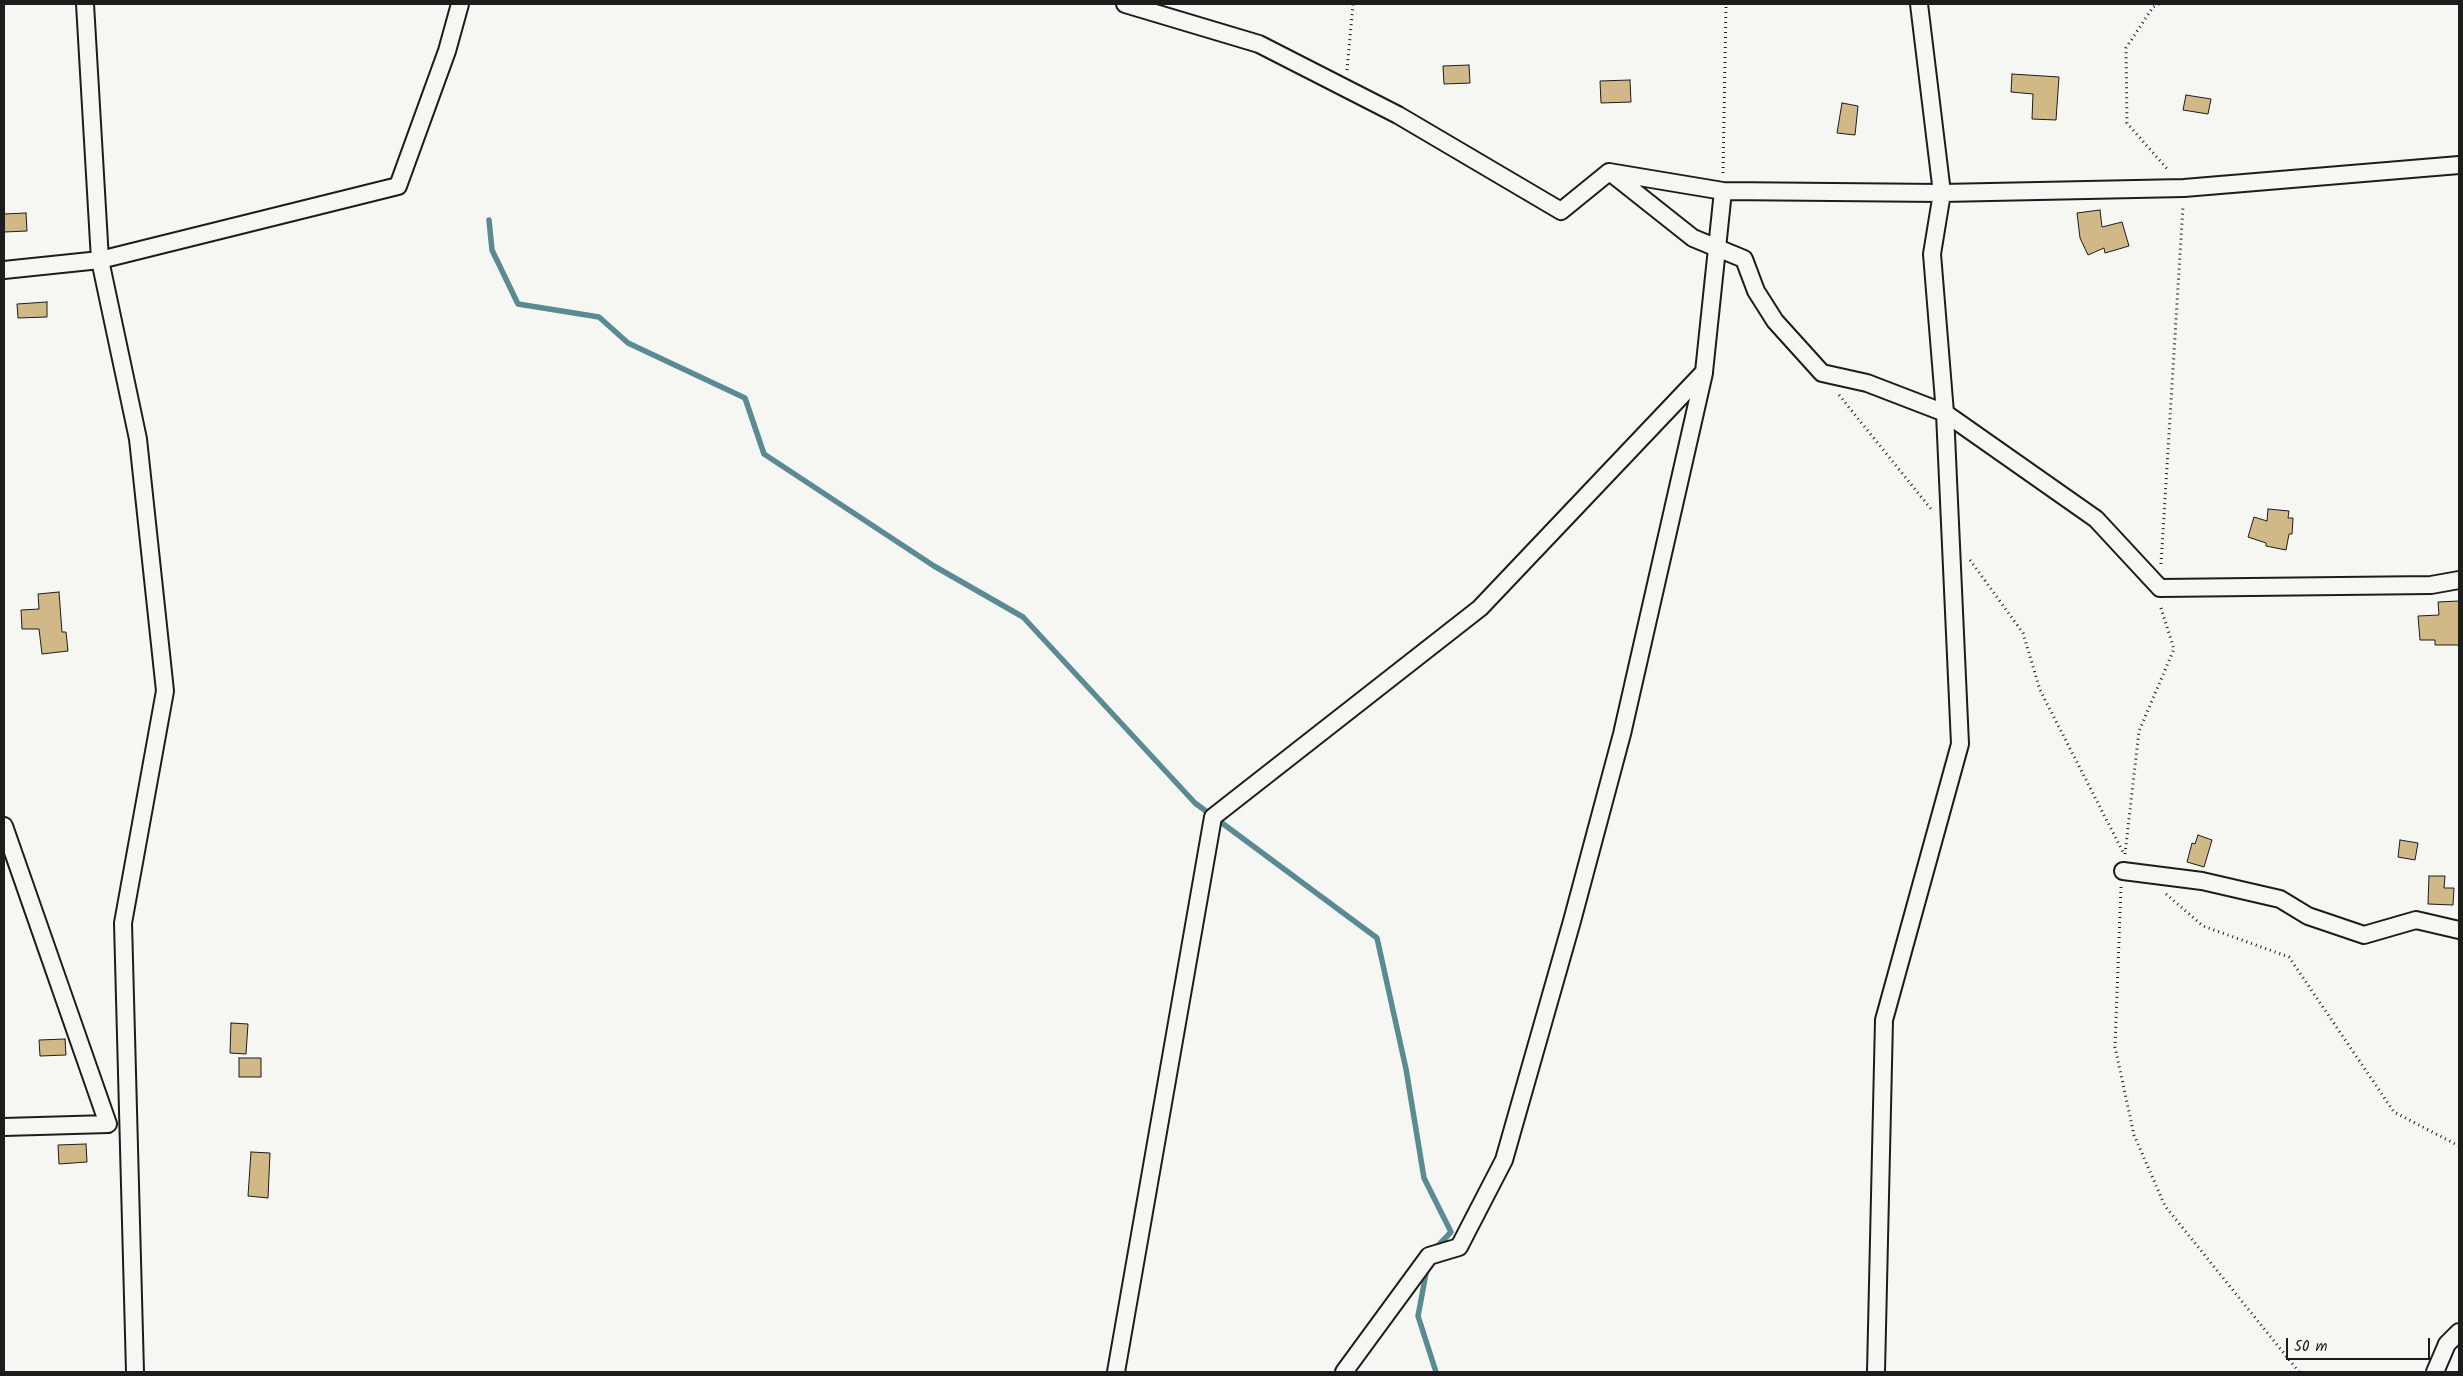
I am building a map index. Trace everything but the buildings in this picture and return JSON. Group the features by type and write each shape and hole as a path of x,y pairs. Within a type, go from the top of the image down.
{"street":[{"path":"85,4 100,260 138,439 165,691 123,923 135,1372"},
{"path":"4,270 100,260 398,186 447,51 460,4"},
{"path":"1125,4 1260,44 1398,115 1561,211 1609,172 1723,191 1942,194 2184,188 2459,165"},
{"path":"1876,1372 1884,1020 1960,744 1946,413 1932,254 1942,194 1919,4"},
{"path":"1609,172 1693,238 1744,259 1756,291 1776,321 1822,373 1867,383 1946,413 2096,519 2160,588 2431,585 2459,580"},
{"path":"1344,1372 1429,1256 1459,1247 1504,1160 1572,921 1622,734 1704,372 1723,191"},
{"path":"1116,1372 1213,817 1480,608 1704,372"},
{"path":"4,826 108,1124 4,1127"},
{"path":"2123,871 2202,882 2280,899 2308,916 2364,935 2416,920 2459,930"},
{"path":"2435,1372 2447,1344 2459,1332"}],"path":[{"path":"1345,88 1353,4"},
{"path":"1723,191 1726,4"},
{"path":"2159,4 2153,7 2126,48 2127,124 2184,188 2160,588 2160,608 2174,649 2139,731 2123,871 2115,1047 2134,1135 2165,1206 2299,1372"},
{"path":"1822,373 1932,510"},
{"path":"1967,556 2023,633 2040,690 2125,855 2143,874 2203,926 2289,957 2394,1112 2459,1146"}],"waterway":[{"path":"489,220 492,250 518,304 599,317 628,343 745,398 764,454 934,566 1023,617 1195,803 1377,938 1406,1069 1424,1178 1451,1232 1435,1249"},
{"path":"1427,1268 1418,1316 1436,1372"}]}
